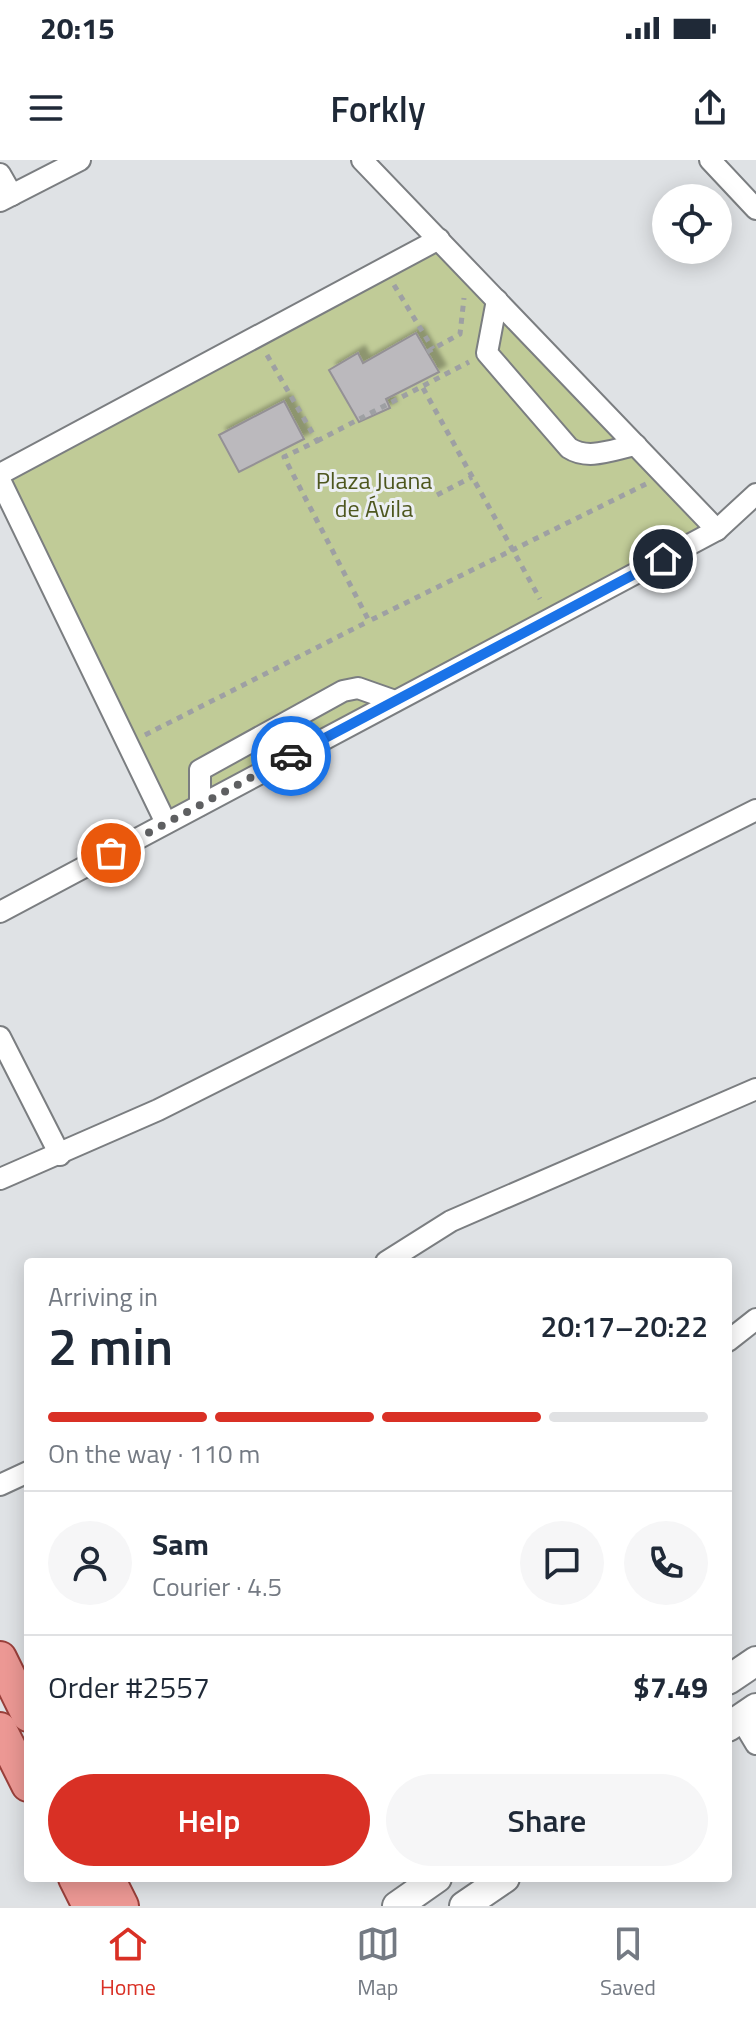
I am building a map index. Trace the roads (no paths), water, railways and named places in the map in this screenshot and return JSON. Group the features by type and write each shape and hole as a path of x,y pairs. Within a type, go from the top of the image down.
{"main road":[{"path":"0,1658 24,1707"},
{"path":"0,1729 24,1777"},
{"path":"77,1882 89,1906"},
{"path":"110,1882 122,1906"}],"street":[{"path":"0,174 6,198 80,160"},
{"path":"362,160 717,530"},
{"path":"710,160 756,209"},
{"path":"166,823 0,477 439,239"},
{"path":"497,300 487,353 569,448 580,455 636,445"},
{"path":"0,912 717,530 756,494"},
{"path":"200,805 200,770 343,691 358,688 395,701"},
{"path":"0,1179 158,1110 756,810"},
{"path":"0,1037 60,1155"},
{"path":"392,1258 451,1221 756,1089"},
{"path":"732,1338 756,1319"},
{"path":"0,1485 24,1474"},
{"path":"732,1677 756,1661"},
{"path":"742,1718 756,1744"},
{"path":"397,1906 431,1882"},
{"path":"464,1906 499,1882"}],"park label":[{"name":"Plaza Juana de Ávila","path":"374,494"}]}
